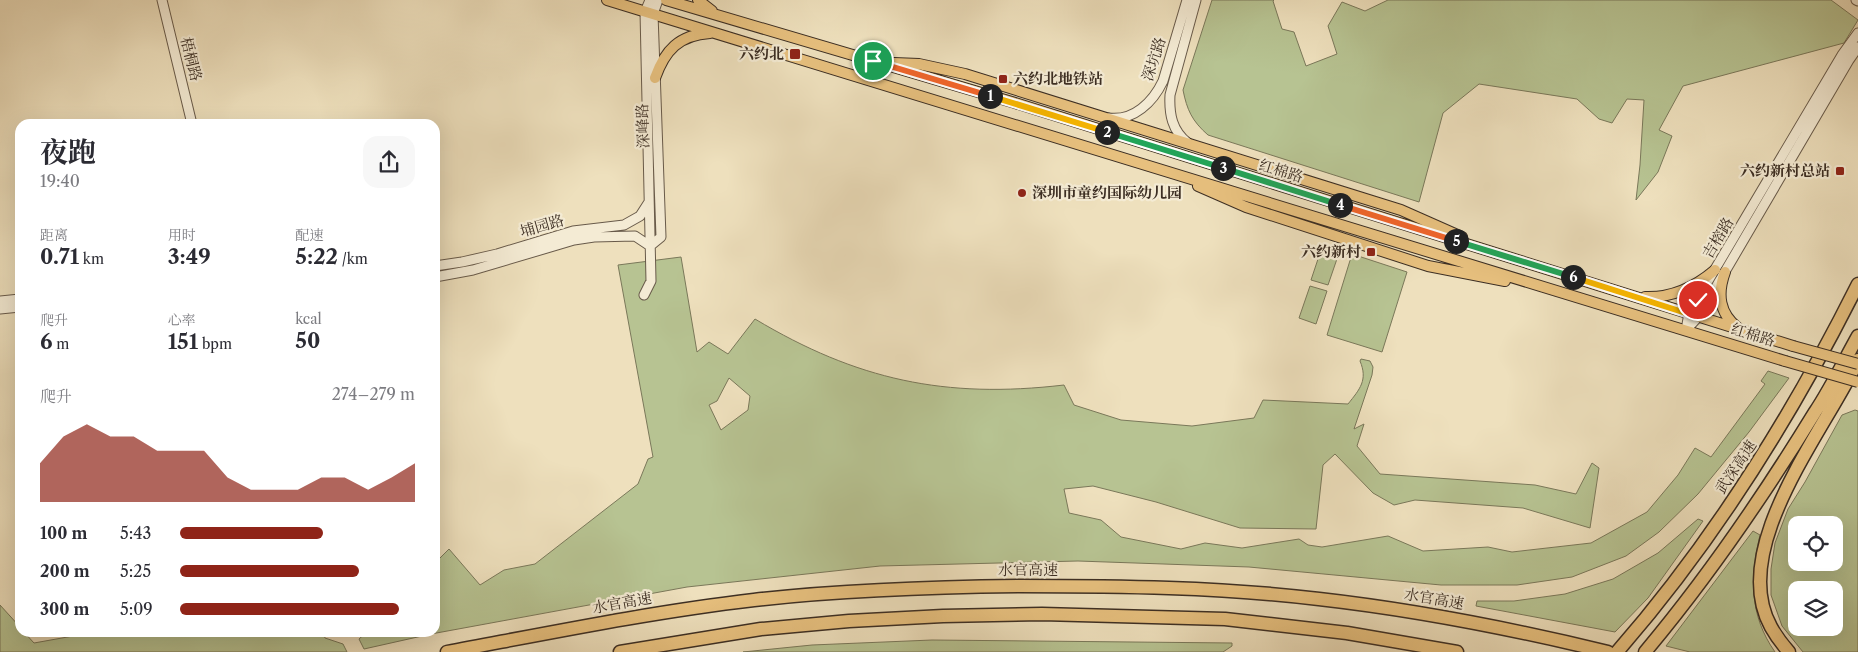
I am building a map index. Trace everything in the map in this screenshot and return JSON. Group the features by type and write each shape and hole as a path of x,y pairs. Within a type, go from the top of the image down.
{"highway":[{"name":"武深高速","path":"1617,652 1645,620 1710,533 1758,464 1813,370 1858,284"},
{"path":"1645,652 1728,544 1816,411 1858,336"},
{"path":"1789,652 1770,626 1763,605 1761,586 1762,559 1768,534 1787,488 1858,360"},
{"name":"水官高速","path":"447,652 673,610 755,600 850,591 1032,586 1151,587 1247,592 1318,599 1404,610 1536,635 1608,652"},
{"path":"620,652 761,629 849,621 942,616 1042,614 1225,620 1347,633 1457,652"}],"main road":[{"name":"红棉路","path":"607,0 1858,382"},
{"name":"红棉路","path":"666,0 1030,108 1741,330 1858,364"},
{"path":"698,0 712,10 729,18"},
{"path":"655,78 660,63 668,51 677,43 687,37 714,33"},
{"path":"873,61 919,64 942,68 1102,117 1401,210 1502,255"},
{"path":"1634,296 1652,297 1681,291 1720,271 1721,304 1732,323 1741,330"}],"street":[{"name":"梧桐路","path":"162,0 191,119"},
{"name":"深峰路","path":"644,295 651,281 650,0"},
{"name":"深峰路","path":"650,246 661,236 655,78 649,13 658,0"},
{"name":"深坑路","path":"1102,117 1116,119 1139,111 1158,93 1187,0"},
{"name":"深坑路","path":"1190,145 1182,138 1172,120 1169,108 1170,95 1196,0"},
{"name":"吉榕路","path":"1720,271 1842,55 1858,33"},
{"name":"吉榕路","path":"1686,330 1720,271 1858,47"},
{"name":"埔园路","path":"440,265 497,254 573,231 624,225 640,216 650,202"},
{"name":"埔园路","path":"440,275 473,270 566,242 594,237 635,236 650,246"},
{"path":"0,301 15,300"},
{"path":"0,309 15,308"}],"green space":[{"path":"1212,0 1274,0 1282,29 1294,32 1306,66 1337,54 1328,26 1342,2 1365,11 1388,0 1831,0 1858,20 1844,43 1683,86 1659,130 1672,136 1658,172 1636,200 1644,100 1627,99 1612,123 1599,119 1577,99 1479,84 1443,113 1419,202 1208,135 1202,130 1191,115 1183,90"},
{"path":"1322,247 1339,253 1328,285 1311,280"},
{"path":"1352,254 1407,272 1382,352 1327,335"},
{"path":"681,257 697,352 709,342 728,354 755,319 793,340 830,357 866,370 903,380 941,386 980,389 1021,389 1064,385 1074,405 1121,420 1192,426 1254,418 1263,400 1348,404 1362,384 1361,359 1370,361 1373,367 1354,429 1364,424 1357,446 1380,474 1535,485 1576,494 1592,463 1599,468 1590,528 1523,508 1415,500 1394,505 1373,493 1335,454 1323,465 1316,529 1240,528 1156,502 1093,486 1064,489 1069,513 1101,520 1121,537 1181,549 1205,543 1242,548 1299,539 1308,545 1322,547 1388,536 1423,551 1488,547 1512,552 1591,543 1647,512 1678,475 1695,448 1711,457 1765,384 1761,381 1768,371 1789,378 1749,432 1698,494 1659,532 1626,556 1572,577 1517,585 1441,585 1249,567 1078,561 880,566 687,587 440,632 440,558 449,549 480,585 504,570 535,564 638,484 648,459 653,457 618,265","holes":["729,378 750,396 748,410 721,430 709,405 717,401"]},
{"path":"1310,286 1327,291 1316,324 1299,318"},
{"path":"1855,410 1858,411 1858,652 1803,652 1790,636 1843,636 1843,581 1788,581 1788,633 1782,626 1771,595 1771,569 1775,543 1788,509 1842,415"},
{"path":"1698,519 1703,521 1648,598 1615,632 1476,606 1477,601 1514,601 1565,594 1613,579 1658,553"},
{"path":"1753,531 1760,535 1753,581 1756,610 1766,638 1775,652 1690,652 1666,646"},
{"path":"0,605 15,622 15,637 28,637 34,643 68,637 325,637 343,644 347,652 0,652"},
{"path":"361,637 418,637 364,649 359,639"},
{"path":"932,640 1232,643 1232,646 1223,652 743,652 812,645"}],"place":[{"name":"六约北","path":"795,54"},
{"name":"六约北地铁站","path":"1003,79"},
{"name":"六约新村总站","path":"1840,171"},
{"name":"深圳市童约国际幼儿园","path":"1022,193"},
{"name":"六约新村","path":"1371,252"}],"route":[{"path":"873,61 1012,102 1689,314 1698,300"}]}
